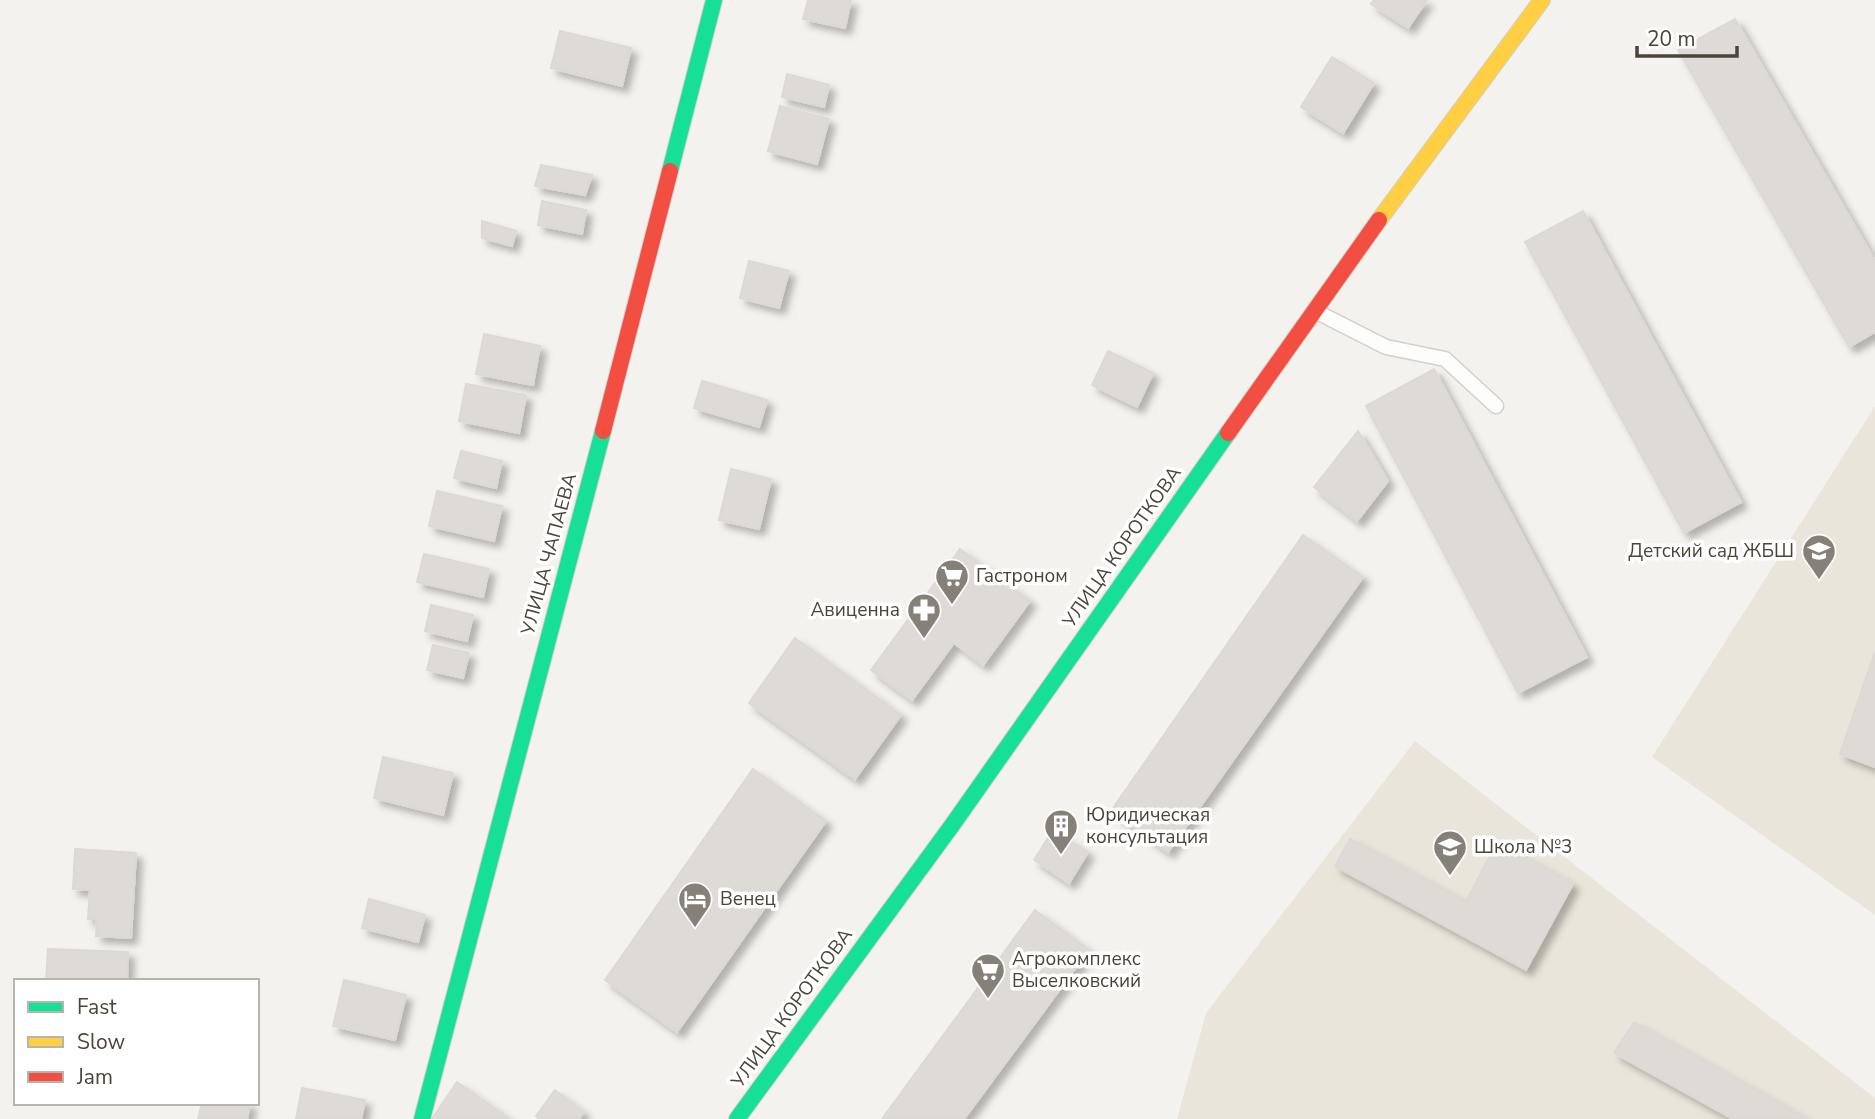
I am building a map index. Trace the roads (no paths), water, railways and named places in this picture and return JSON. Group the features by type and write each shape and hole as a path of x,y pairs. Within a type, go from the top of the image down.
{"street":[{"name":"УЛИЦА ЧАПАЕВА","path":"422,1119 713,0"},
{"name":"УЛИЦА КОРОТКОВА","path":"737,1119 953,824 1313,311 1542,0"}],"lane":[{"path":"1313,311 1386,347 1445,359 1496,405"}],"place":[{"name":"Детский сад ЖБШ","path":"1819,581"},
{"name":"Гастроном","path":"952,606"},
{"name":"Авиценна","path":"924,640"},
{"name":"Юридическая консультация","path":"1061,856"},
{"name":"Школа №3","path":"1450,877"},
{"name":"Венец","path":"695,929"},
{"name":"Агрокомплекс Выселковский","path":"988,1000"}]}
